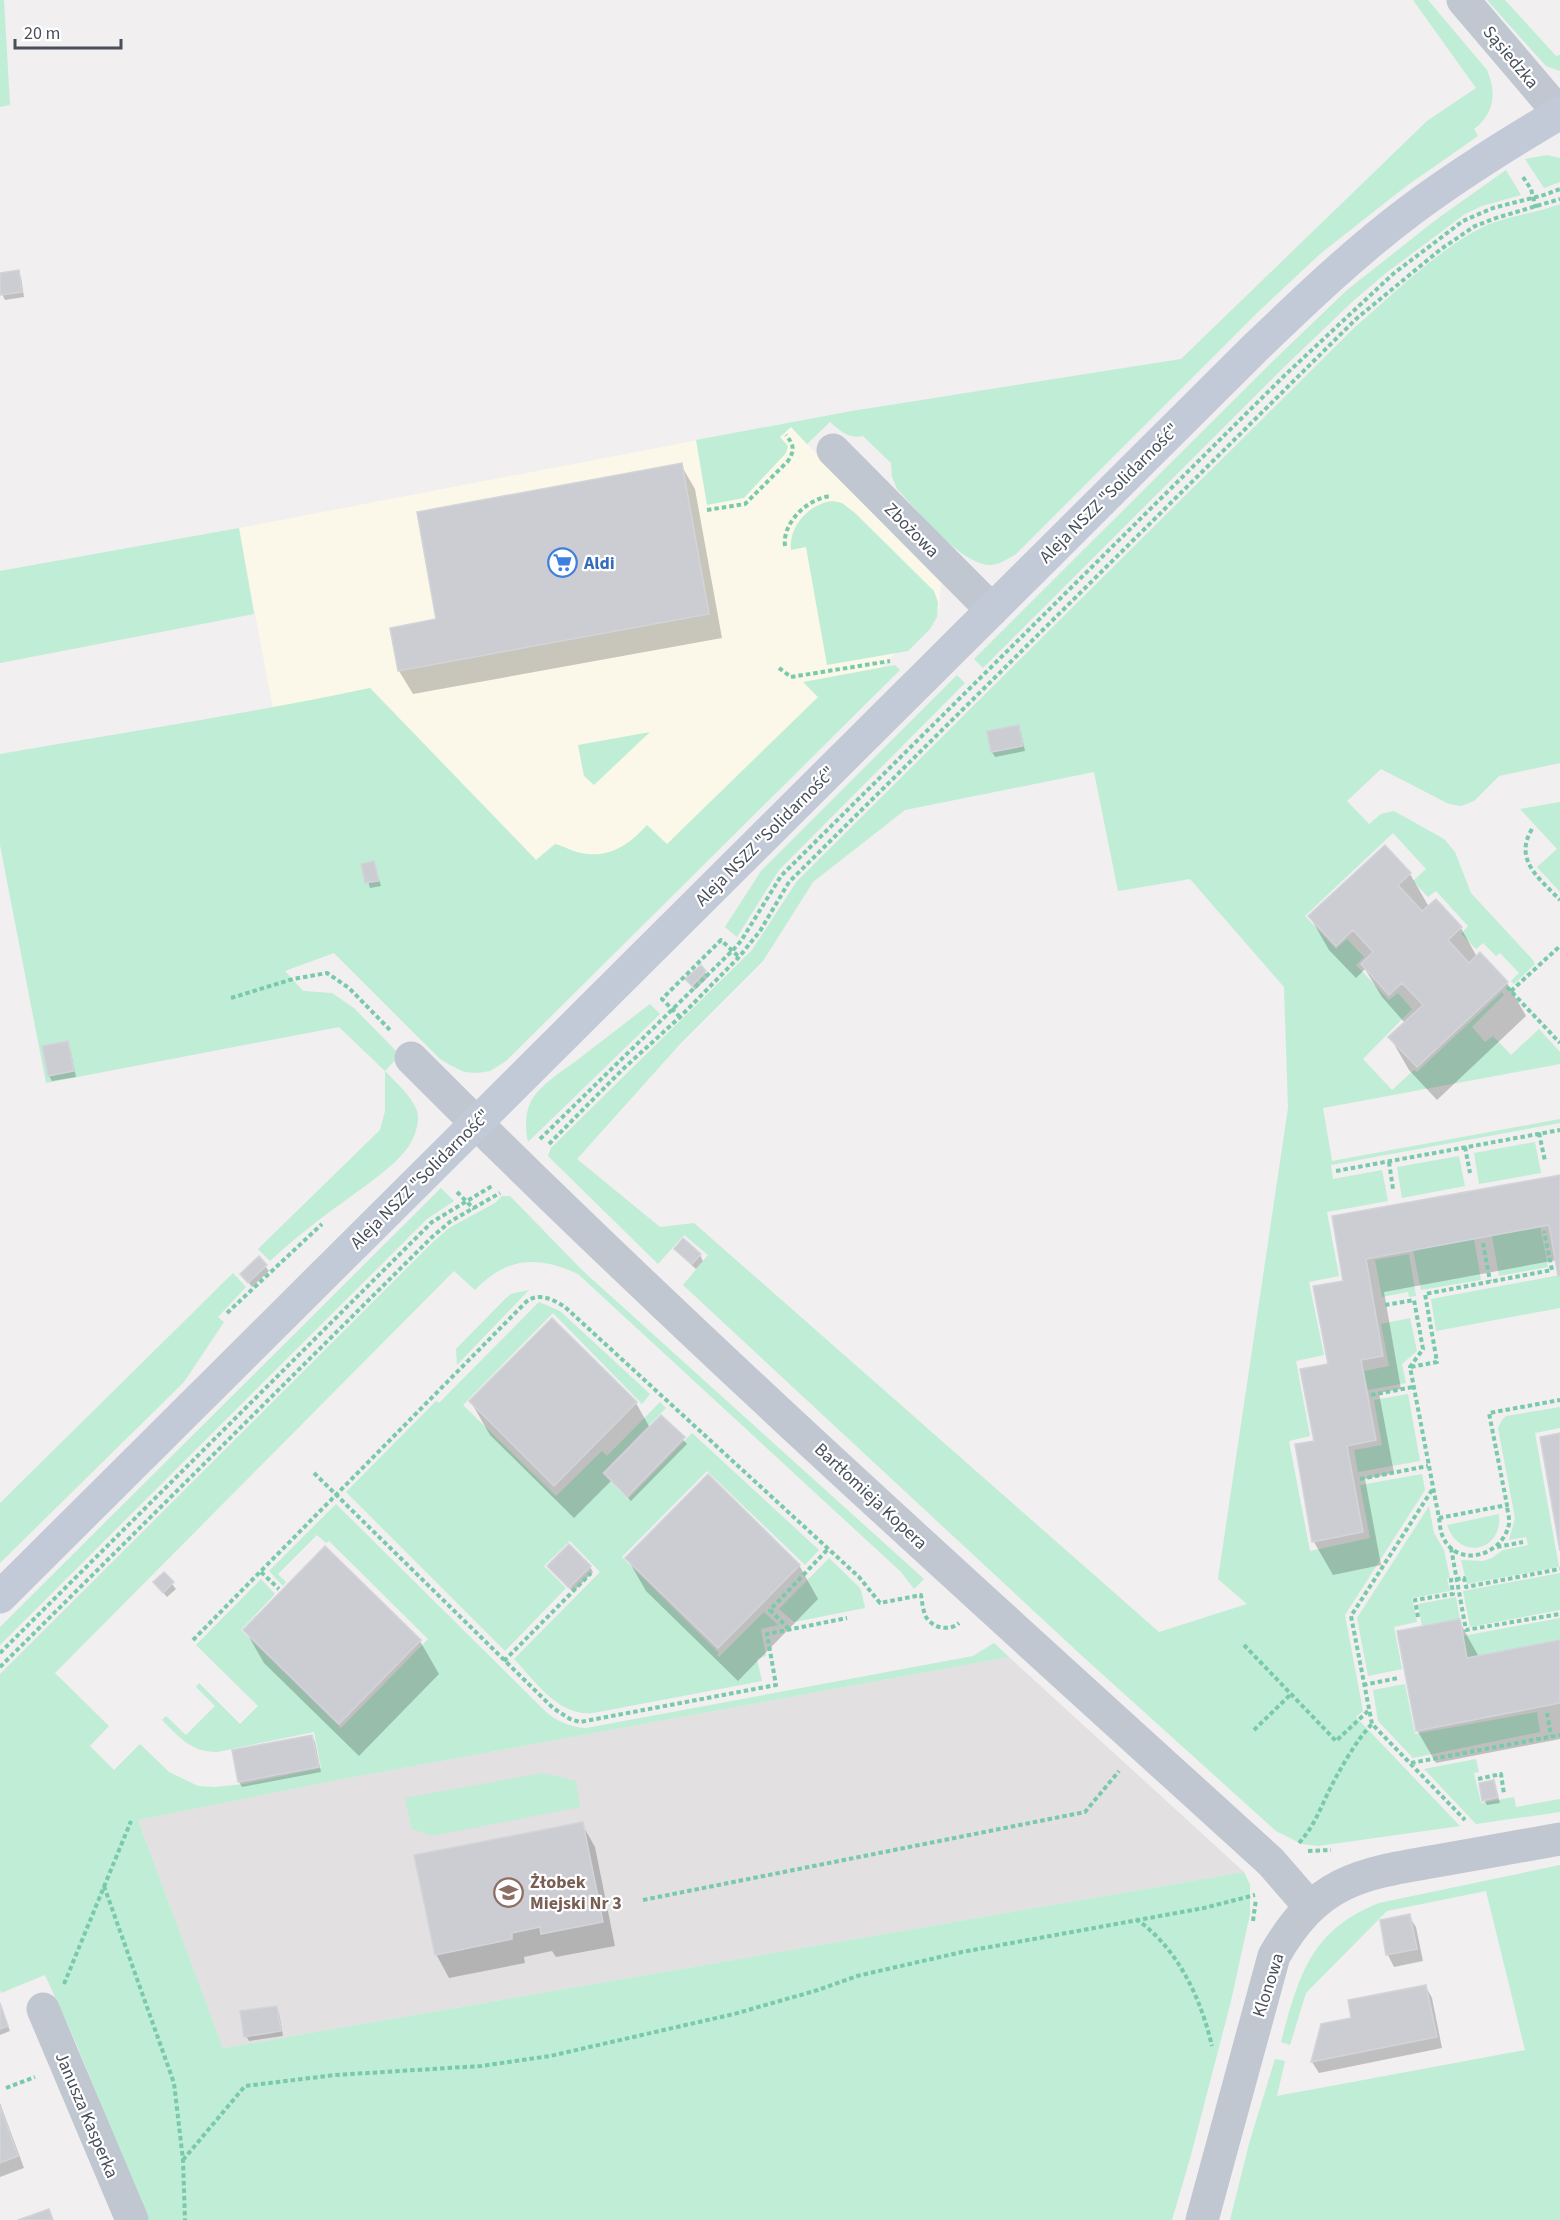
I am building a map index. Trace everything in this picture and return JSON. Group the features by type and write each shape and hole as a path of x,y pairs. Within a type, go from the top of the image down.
{"street":[{"name":"Sąsiedzka","path":"1463,0 1560,113"},
{"name":"Aleja NSZZ \"Solidarność\"","path":"0,1597 1320,286 1409,211 1504,147 1560,113"},
{"name":"Zbożowa","path":"833,450 992,610"},
{"name":"Bartłomieja Kopera","path":"411,1058 522,1170 661,1303 1283,1855 1310,1907"},
{"name":"Klonowa","path":"1202,2220 1274,1956 1310,1907 1342,1885 1377,1871 1560,1839"},
{"name":"Janusza Kasperka","path":"46,2015 132,2220"}],"path":[{"path":"1504,147 1531,189 1536,208"},
{"path":"0,1667 432,1237 451,1221 499,1194 505,1191 512,1192 522,1170 616,1063 673,1010 741,941 781,876 1352,310 1394,274 1463,221 1493,208 1560,189"},
{"path":"0,1653 432,1222 522,1170 544,1160 542,1154 544,1149 739,957 760,931 789,882 1356,319 1441,249 1469,230 1496,218 1560,200"},
{"path":"707,510 745,504 793,454 794,446 786,435"},
{"path":"785,546 784,539 787,529 802,509 814,500 827,496 838,496"},
{"path":"779,668 791,677 894,660"},
{"path":"1532,829 1526,838 1525,851 1528,864 1560,900"},
{"path":"680,1017 662,999 721,940 739,957"},
{"path":"1511,991 1560,946"},
{"path":"231,998 293,979 327,973 349,988 399,1039 411,1058"},
{"path":"1507,987 1560,1043"},
{"path":"1336,1171 1560,1130"},
{"path":"1539,1133 1545,1161"},
{"path":"1465,1147 1470,1173"},
{"path":"1389,1162 1392,1189"},
{"path":"227,1313 311,1232 330,1218"},
{"path":"1410,1367 1437,1362 1425,1294 1552,1270 1544,1231"},
{"path":"1483,1243 1490,1281"},
{"path":"194,1640 526,1302 532,1297 539,1296 556,1301 564,1307 859,1577 880,1603 921,1595 925,1614 932,1624 948,1628 957,1625 961,1620"},
{"path":"1385,1305 1414,1300 1423,1349 1410,1367 1413,1387 1443,1536 1451,1548 1466,1630 1560,1614"},
{"path":"1371,1395 1413,1387"},
{"path":"1497,1547 1509,1523 1489,1413 1560,1400"},
{"path":"1360,1479 1428,1466"},
{"path":"314,1473 504,1661 561,1714 580,1722 776,1685 767,1634 847,1618"},
{"path":"1433,1489 1351,1616 1372,1724 1458,1813"},
{"path":"1439,1518 1507,1505"},
{"path":"1451,1548 1468,1555 1478,1555 1497,1547 1523,1542"},
{"path":"789,1629 770,1610 828,1549"},
{"path":"1418,1617 1415,1600 1453,1593 1451,1580 1464,1578 1466,1587 1560,1569"},
{"path":"261,1572 279,1589"},
{"path":"504,1661 591,1573"},
{"path":"1244,1645 1336,1742 1368,1711"},
{"path":"1363,1685 1398,1678"},
{"path":"1254,1730 1291,1694"},
{"path":"1547,1713 1551,1736"},
{"path":"1283,1855 1313,1825 1340,1771 1365,1730 1372,1724"},
{"path":"1411,1763 1560,1735"},
{"path":"643,1900 1085,1812 1121,1768"},
{"path":"1478,1779 1501,1774 1504,1794"},
{"path":"46,2015 131,1821"},
{"path":"104,1886 174,2083 183,2160 185,2220"},
{"path":"183,2160 245,2086 334,2075 481,2066 550,2056 734,2014 818,1990 857,1976 962,1952 1204,1908 1256,1894"},
{"path":"1135,1919 1158,1938 1188,1980 1207,2023 1214,2056"}],"shaded area":[{"path":"787,423 941,583 939,610 609,935 370,688 273,709 239,528"},
{"path":"1009,1657 1244,1872 223,2048 138,1820 343,1779"}],"green space":[{"path":"0,0 4,0 10,105 0,107"},
{"path":"1413,0 1428,0 1487,70 1493,95 1490,110 1474,129 1478,136 1405,187 1320,254 1258,312 1015,555 1000,563 990,565 978,563 966,556 940,535 897,489 892,477 891,463 863,436 849,435 830,422 807,444 791,427 780,437 788,446 786,453 744,498 707,505 696,440 852,411 1181,359 1427,121 1476,88"},
{"path":"1487,0 1505,0 1556,56 1560,55 1560,71 1546,66"},
{"path":"1547,155 1560,158 1560,182 1544,188 1525,159"},
{"path":"1506,170 1521,195 1482,206 1465,214 1386,273 1353,301 1280,371 983,668 974,659 1347,290 1437,219"},
{"path":"1560,204 1560,763 1499,776 1474,801 1461,806 1449,804 1381,769 1347,801 1369,824 1381,814 1394,811 1444,839 1455,852 1471,893 1535,964 1514,984 1511,981 1519,973 1500,953 1496,956 1483,943 1476,949 1461,934 1468,926 1436,891 1428,897 1413,881 1426,869 1393,833 1305,916 1336,949 1347,939 1364,957 1356,965 1389,1000 1398,993 1412,1009 1363,1059 1392,1090 1414,1070 1417,1072 1502,992 1504,995 1472,1027 1485,1042 1493,1036 1511,1055 1539,1029 1560,1052 1560,1064 1323,1108 1332,1161 1560,1119 1560,1123 1331,1165 1333,1179 1382,1170 1388,1201 1327,1212 1339,1276 1309,1282 1324,1355 1296,1361 1310,1436 1289,1441 1310,1551 1370,1538 1360,1485 1422,1474 1425,1490 1345,1615 1363,1711 1356,1717 1460,1826 1318,1846 1302,1844 1276,1831 1080,1654 683,1285 708,1255 684,1235 658,1264 548,1156 551,1148 752,950 797,881 1355,327 1416,274 1465,237 1490,224","holes":["1094,772 1118,891 1190,879 1284,987 1288,1108 1218,1579 1247,1604 1159,1632 694,1223 660,1227 577,1159 681,1043 763,961 813,882 905,810"]},
{"path":"833,501 842,503 855,513 934,591 938,602 937,617 930,629 908,651 827,665 806,547 791,550 791,541 793,532 802,517 816,506"},
{"path":"239,528 254,614 0,663 0,571"},
{"path":"895,665 900,670 506,1061 490,1071 464,1072 440,1059 334,953 285,971 303,991 332,993 354,1008 400,1055 385,1071 339,1027 46,1083 0,845 0,754 232,715 370,688 536,860 555,844 588,854 607,853 624,845 647,825 667,844 818,697 803,682"},
{"path":"957,675 965,683 779,870 737,937 725,927 761,871"},
{"path":"650,732 594,785 584,776 578,745"},
{"path":"1560,802 1560,892 1537,867 1557,849 1520,809"},
{"path":"650,1004 660,1014 528,1142 526,1126 528,1111 531,1101 540,1089"},
{"path":"385,1071 415,1105 417,1111 416,1129 409,1146 388,1169 316,1222 270,1261 258,1249 380,1130 385,1111"},
{"path":"1535,1142 1541,1173 1479,1184 1474,1153"},
{"path":"1459,1156 1465,1186 1402,1198 1397,1167"},
{"path":"441,1188 454,1201 427,1219 0,1645 0,1627"},
{"path":"502,1196 510,1196 582,1270 924,1579 914,1589 901,1572 578,1274 549,1264 523,1262 499,1271 475,1290 454,1271 55,1673 109,1726 90,1746 114,1770 140,1744 169,1772 198,1786 243,1784 321,1768 314,1732 217,1752 200,1749 186,1742 162,1720 166,1716 186,1735 215,1706 196,1687 199,1683 240,1724 258,1706 196,1645 261,1579 275,1594 241,1630 341,1728 428,1639 329,1541 326,1543 317,1535 278,1574 286,1582 283,1586 269,1571 336,1504 544,1710 568,1725 586,1728 973,1656 994,1643 1009,1657 343,1779 138,1820 223,2048 1244,1872 1250,1885 1250,1914 1231,2001 1172,2220 148,2220 76,2043 45,1975 1,1993 0,1674 434,1241 449,1228 495,1203"},
{"path":"1540,1226 1548,1267 1499,1276 1492,1236"},
{"path":"1474,1239 1481,1280 1421,1290 1413,1250"},
{"path":"1409,1254 1416,1296 1409,1297 1408,1292 1382,1297 1375,1260"},
{"path":"233,1273 246,1287 218,1317 224,1322 184,1382 0,1563 0,1503"},
{"path":"1560,1275 1560,1308 1436,1331 1431,1299"},
{"path":"529,1290 457,1365 456,1349 511,1294"},
{"path":"539,1302 560,1311 650,1394 642,1404 553,1313 463,1405 556,1496 602,1451 607,1456 660,1402 666,1408 602,1473 628,1499 692,1433 819,1550 805,1565 707,1471 622,1557 719,1653 717,1655 719,1657 764,1612 778,1625 761,1629 766,1656 757,1659 762,1681 593,1713 581,1713 569,1709 539,1687 514,1659 600,1572 570,1541 544,1566 566,1588 505,1651 346,1492 436,1401 439,1403"},
{"path":"1410,1318 1417,1351 1402,1364 1406,1383 1368,1390 1364,1371 1389,1366 1381,1324"},
{"path":"1408,1394 1420,1461 1358,1472 1354,1450 1382,1445 1374,1400"},
{"path":"1560,1407 1560,1428 1535,1433 1559,1567 1467,1584 1461,1560 1483,1561 1503,1550 1528,1545 1526,1537 1509,1540 1515,1518 1498,1428 1502,1420 1506,1416"},
{"path":"1429,1506 1434,1533 1444,1550 1450,1578 1447,1579 1450,1591 1412,1598 1417,1622 1394,1627 1402,1669 1368,1676 1357,1618"},
{"path":"1499,1514 1494,1537 1487,1544 1479,1547 1461,1544 1447,1525"},
{"path":"829,1558 861,1590 865,1608 794,1622 779,1609"},
{"path":"1560,1573 1560,1610 1470,1627 1463,1591"},
{"path":"1456,1597 1460,1619 1422,1626 1418,1604"},
{"path":"1560,1618 1560,1640 1467,1658 1463,1636"},
{"path":"1405,1684 1415,1734 1537,1712 1540,1732 1413,1758 1378,1721 1373,1690"},
{"path":"1476,1759 1479,1772 1474,1773 1481,1803 1514,1797 1516,1807 1560,1799 1560,1812 1476,1824 1424,1769"},
{"path":"543,1773 576,1781 580,1807 432,1836 412,1829 405,1798"},
{"path":"1560,1865 1560,2220 1230,2220 1249,2144 1275,2059 1285,2061 1277,2096 1525,2050 1486,1891 1387,1911 1306,1993 1290,2045 1281,2042 1301,1977 1322,1942 1355,1914 1379,1903"}],"building":[{"path":"19,270 22,292 0,295 0,273"},
{"name":"Aldi","path":"682,463 709,614 398,671 390,628 436,619 417,512"},
{"path":"1019,725 1023,746 991,752 987,731"},
{"path":"1385,845 1411,873 1398,885 1422,911 1436,899 1462,927 1448,940 1469,963 1480,952 1508,982 1417,1067 1388,1037 1423,1005 1402,983 1389,995 1361,964 1373,952 1353,930 1336,946 1308,916"},
{"path":"374,861 379,881 365,883 361,864"},
{"path":"701,965 706,971 692,986 685,979"},
{"path":"68,1041 74,1071 48,1076 42,1046"},
{"path":"1560,1175 1560,1275 1558,1276 1549,1225 1366,1259 1383,1356 1361,1360 1376,1440 1347,1446 1363,1532 1312,1542 1295,1444 1314,1441 1300,1369 1328,1364 1313,1286 1343,1281 1332,1216"},
{"path":"683,1238 701,1254 692,1264 674,1249"},
{"path":"259,1256 267,1265 248,1283 240,1274"},
{"path":"552,1318 637,1402 554,1486 469,1401"},
{"path":"661,1415 685,1437 627,1497 604,1473"},
{"path":"1560,1433 1560,1551 1540,1437"},
{"path":"708,1474 800,1565 718,1648 625,1558"},
{"path":"569,1544 591,1566 569,1588 547,1566"},
{"path":"325,1546 421,1640 339,1724 243,1630"},
{"path":"164,1572 174,1582 163,1593 153,1582"},
{"path":"1460,1619 1467,1658 1560,1640 1560,1703 1416,1731 1397,1631"},
{"path":"312,1735 319,1767 238,1782 232,1750"},
{"path":"1494,1780 1498,1797 1482,1801 1479,1783"},
{"name":"Żłobek Miejski Nr 3","path":"583,1822 603,1922 541,1934 540,1927 512,1933 512,1939 435,1955 414,1855"},
{"path":"1410,1914 1417,1949 1386,1955 1380,1920"},
{"path":"1426,1985 1437,2037 1311,2062 1321,2024 1351,2018 1348,2000"},
{"path":"0,2003 8,2026 0,2029"},
{"path":"277,2006 281,2031 244,2037 240,2011"},
{"path":"0,2106 18,2156 0,2163"},
{"path":"49,2209 53,2220 18,2220"}],"place":[{"name":"Aldi","path":"563,563"},
{"name":"Żłobek Miejski Nr 3","path":"509,1892"}]}
